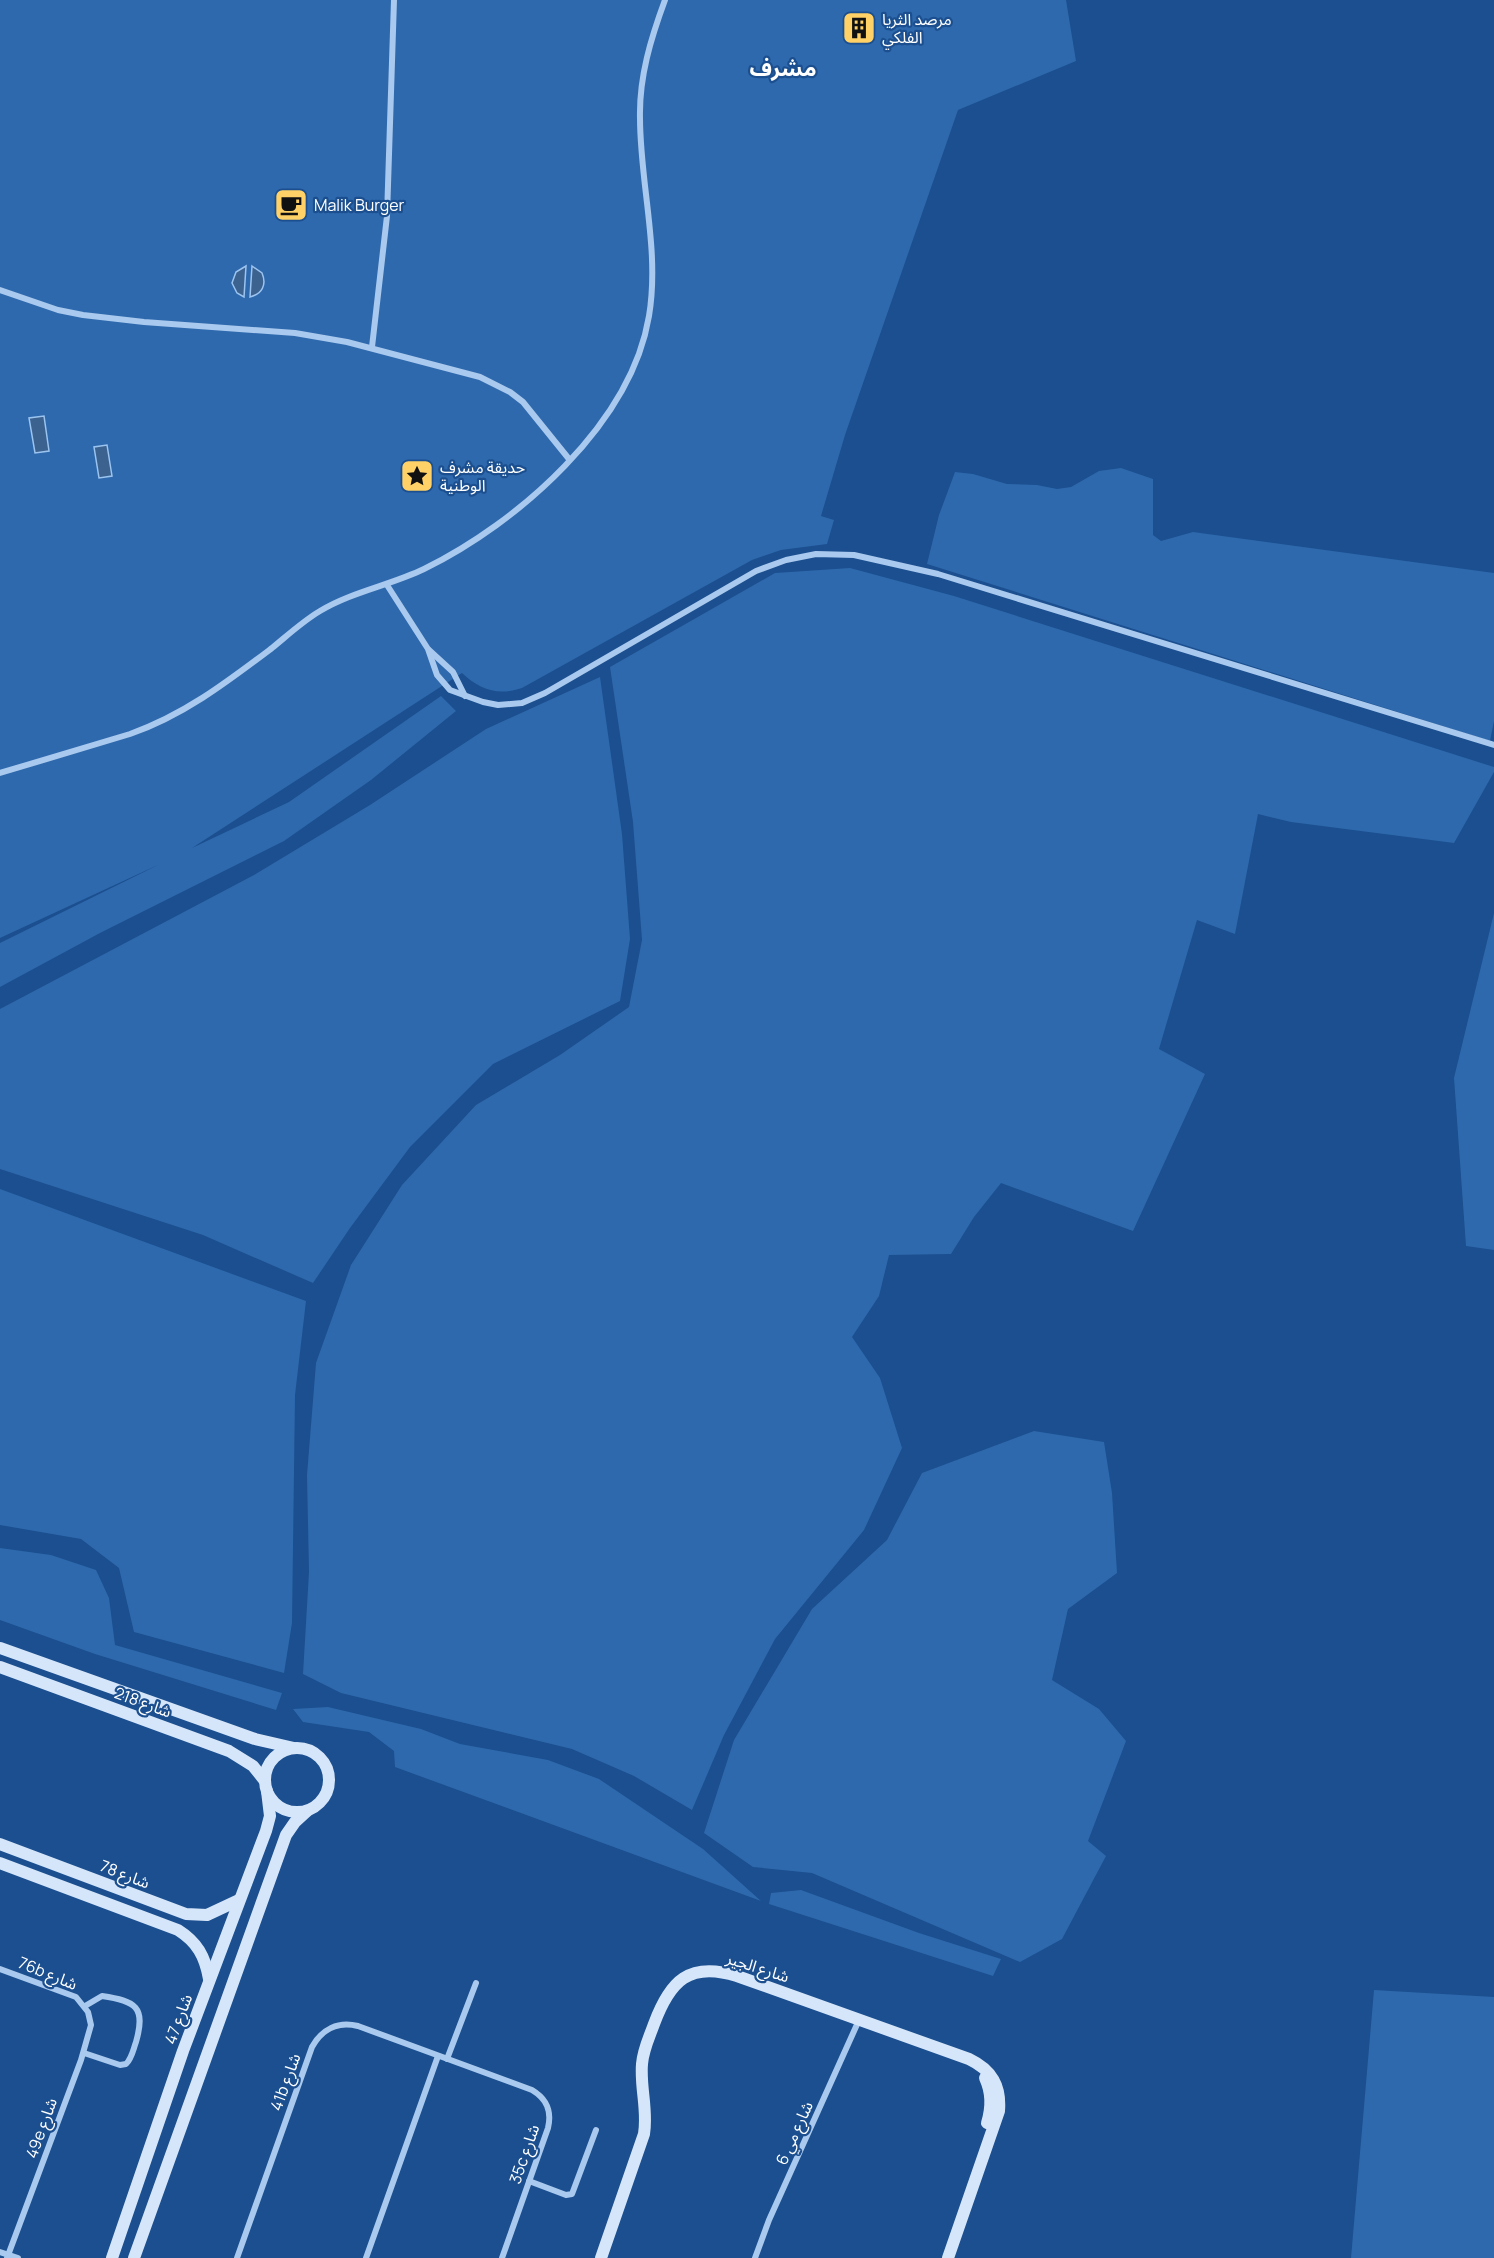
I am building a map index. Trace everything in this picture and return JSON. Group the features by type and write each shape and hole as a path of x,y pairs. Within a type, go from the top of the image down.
{"street":[{"path":"372,347 387,216 394,0"},
{"path":"0,773 130,734 170,718 208,696 322,610 337,602 387,585 446,557 484,533 532,495 600,425 625,385 639,352 648,318 652,264 640,138 641,96 650,45 665,0"},
{"path":"0,290 58,310 83,315 144,322 295,333 372,347 480,377 502,388 533,412 569,459"},
{"path":"428,649 434,670 450,690 498,705 514,704 530,700 756,571 801,556 832,554 875,558 917,568 1494,745"},
{"path":"387,585 428,649 453,672 465,696"},
{"path":"0,1648 255,1739 312,1751 326,1765 329,1773 327,1792 316,1807 307,1811 295,1822 286,1835 134,2258"},
{"name":"شارع 218","path":"0,1667 228,1750 253,1766 266,1786"},
{"path":"294,1748 276,1755 270,1763 266,1786 274,1803 280,1808 293,1812 307,1811"},
{"name":"شارع 47","path":"112,2258 209,1980 266,1831 270,1816 266,1786"},
{"name":"شارع 78","path":"0,1844 186,1914 207,1916 239,1899"},
{"name":"شارع 78","path":"0,1863 178,1930 191,1938 200,1949 209,1980"},
{"name":"76b شارع","path":"0,1968 70,1994 85,2006"},
{"name":"شارع الجير","path":"601,2258 645,2134 647,2114 642,2074 645,2046 663,2001 679,1982 701,1971 714,1970 969,2059 984,2067 994,2079 999,2092 999,2111 948,2258"},
{"path":"447,2059 476,1983"},
{"path":"84,2053 126,2064 130,2059 141,2023 139,2011 133,2005 102,1996 85,2006"},
{"name":"49e شارع","path":"8,2256 84,2053 91,2025 85,2006"},
{"name":"شارع مي 6","path":"755,2258 766,2226 859,2020"},
{"name":"41b شارع","path":"237,2258 312,2047 321,2034 334,2026 350,2024 438,2056"},
{"path":"366,2258 438,2056"},
{"name":"35c شارع","path":"438,2056 532,2090 546,2102 550,2119 548,2128 502,2258"},
{"path":"939,2258 991,2112 991,2096 987,2084 980,2071 969,2059"},
{"path":"529,2181 572,2194 596,2130"},
{"path":"0,2252 18,2258"}],"shaded area":[{"name":"حديقة مشرف الوطنية","path":"0,0 1066,0 1076,61 958,110 845,435 821,516 834,520 827,544 781,550 752,560 522,688 505,691 490,690 476,684 462,673 192,848 289,802 441,696 456,711 371,780 284,841 100,933 0,987 0,943 160,864 0,938"},
{"path":"246,266 244,297 237,293 232,283 236,272"},
{"path":"252,266 262,273 264,285 260,291 250,297"},
{"path":"44,416 49,451 35,453 29,418"},
{"path":"107,445 112,476 99,478 94,447"},
{"path":"1121,468 1153,479 1153,535 1161,541 1193,532 1494,573 1494,721 1490,741 927,564 939,515 955,472 973,474 1007,484 1037,485 1057,489 1071,487 1099,471"},
{"path":"850,568 954,596 1494,767 1494,772 1454,843 1291,822 1258,814 1235,934 1197,920 1159,1049 1205,1074 1133,1231 1001,1183 974,1217 951,1254 889,1255 879,1296 852,1337 880,1378 902,1448 864,1530 775,1639 724,1735 692,1810 634,1776 572,1749 341,1693 303,1674 309,1572 307,1475 316,1363 351,1265 402,1185 476,1105 560,1055 629,1007 642,940 633,822 610,667 775,573"},
{"path":"600,677 622,834 630,939 620,1001 493,1064 410,1147 350,1228 313,1283 203,1235 0,1169 0,1009 254,875 370,805 486,729"},
{"path":"1494,913 1494,1250 1466,1246 1454,1078"},
{"path":"0,1189 306,1301 295,1395 292,1623 284,1673 134,1632 119,1568 81,1539 0,1525"},
{"path":"1034,1431 1104,1442 1112,1493 1117,1573 1068,1609 1052,1680 1099,1709 1126,1741 1088,1841 1106,1856 1062,1939 1020,1962 812,1873 753,1867 704,1833 734,1740 812,1609 887,1540 922,1473"},
{"path":"0,1548 51,1555 96,1570 109,1598 115,1645 282,1693 276,1710 95,1654 0,1620"},
{"path":"328,1707 421,1729 460,1744 548,1760 599,1779 703,1849 761,1901 395,1767 394,1751 369,1732 303,1722 293,1709"},
{"path":"801,1890 919,1933 1001,1959 993,1976 769,1904 771,1893"},
{"path":"1374,1990 1494,1997 1494,2258 1351,2258"}],"place":[{"name":"مرصد الثريا الفلكي","path":"859,28"},
{"name":"Malik Burger","path":"291,205"},
{"name":"حديقة مشرف الوطنية","path":"417,476"}],"district":[{"name":"مشرف","path":"783,68"}]}
